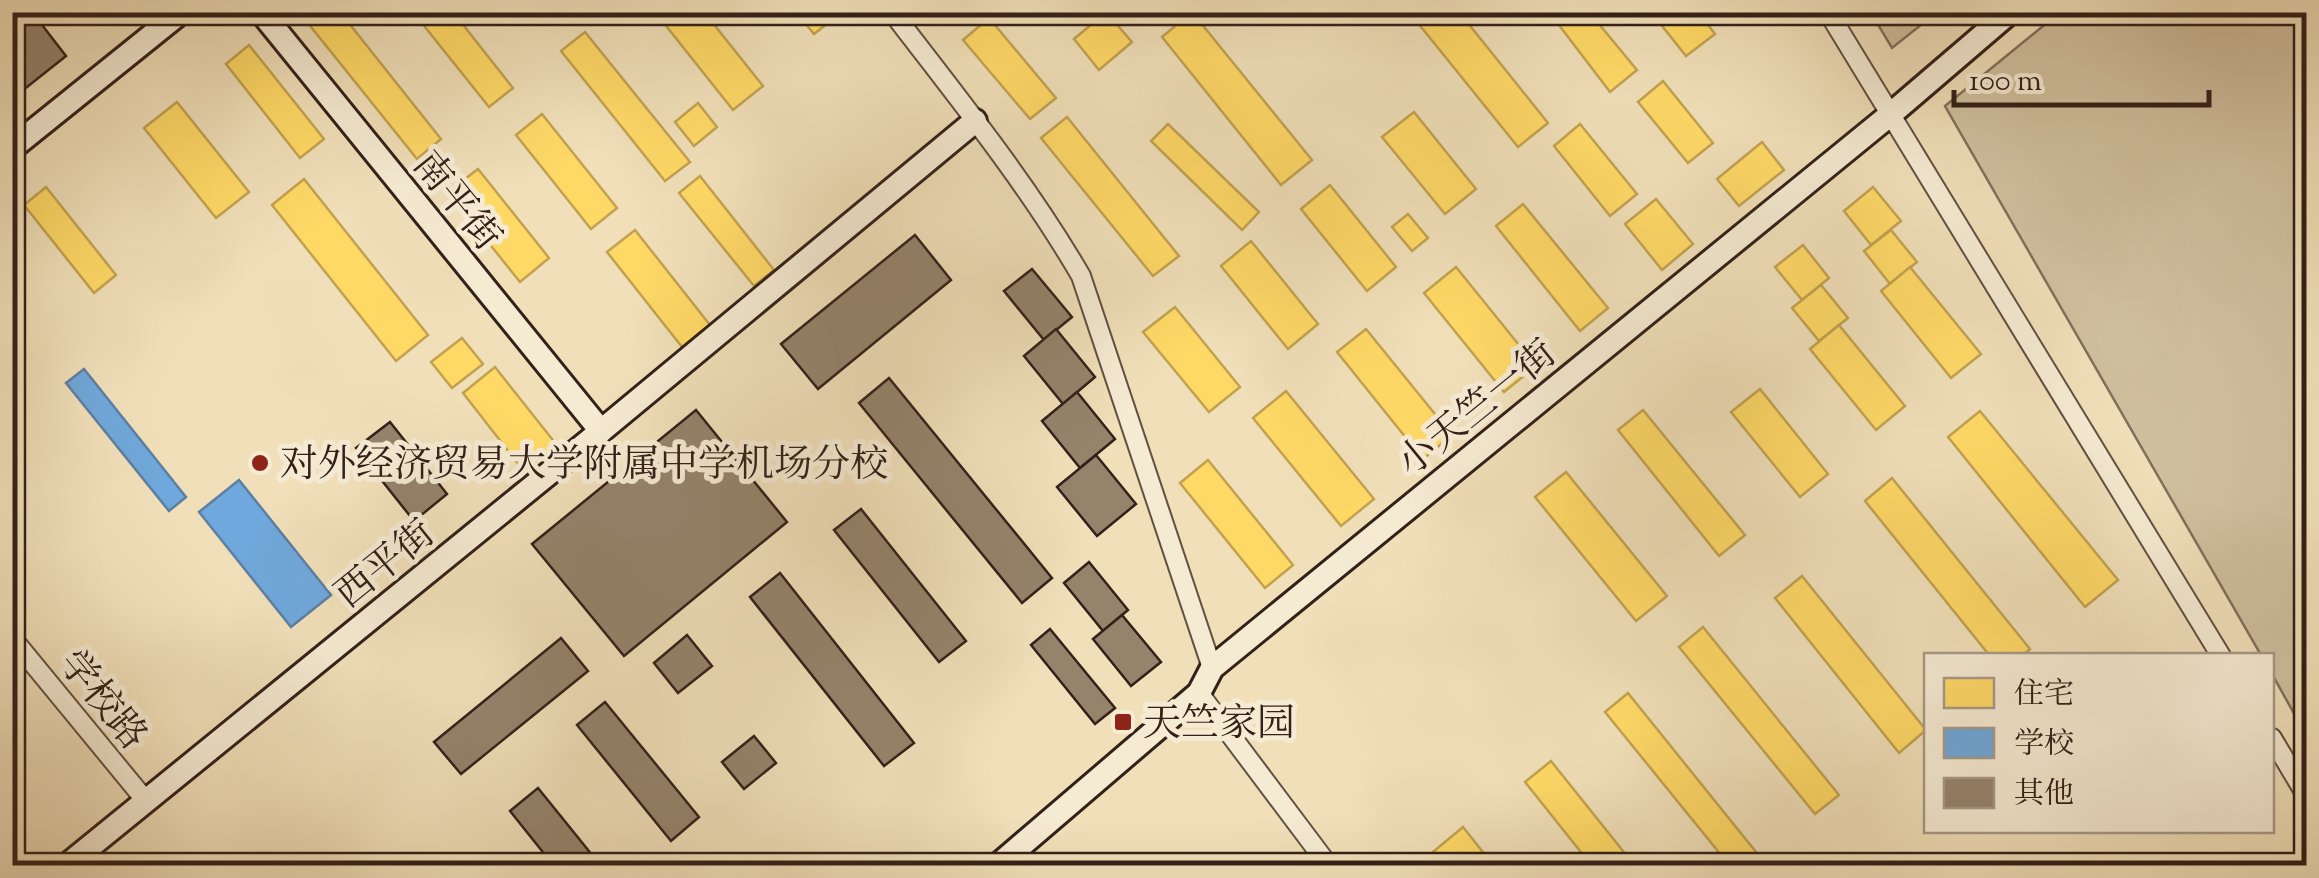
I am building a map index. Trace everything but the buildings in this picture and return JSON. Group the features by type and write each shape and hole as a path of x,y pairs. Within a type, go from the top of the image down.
{"street":[{"path":"12,148 181,12"},
{"name":"南平街","path":"261,12 601,432"},
{"path":"892,12 975,121 1058,238 1080,276 1212,668"},
{"path":"1828,12 2219,653"},
{"name":"小天竺一街","path":"997,866 1200,693 1212,668 2010,12"},
{"name":"西平街","path":"66,866 601,432 975,121"},
{"name":"学校路","path":"12,638 146,801"},
{"path":"1200,693 1329,866"},
{"path":"2274,741 2306,795"}],"shaded area":[{"path":"1871,13 1936,13 1892,48"},
{"path":"2059,13 2306,13 2306,735 2274,678 2274,653 2260,653 1945,106"}],"place":[{"name":"对外经济贸易大学附属中学机场分校","path":"260,463"},
{"name":"天竺家园","path":"1123,722"}]}
